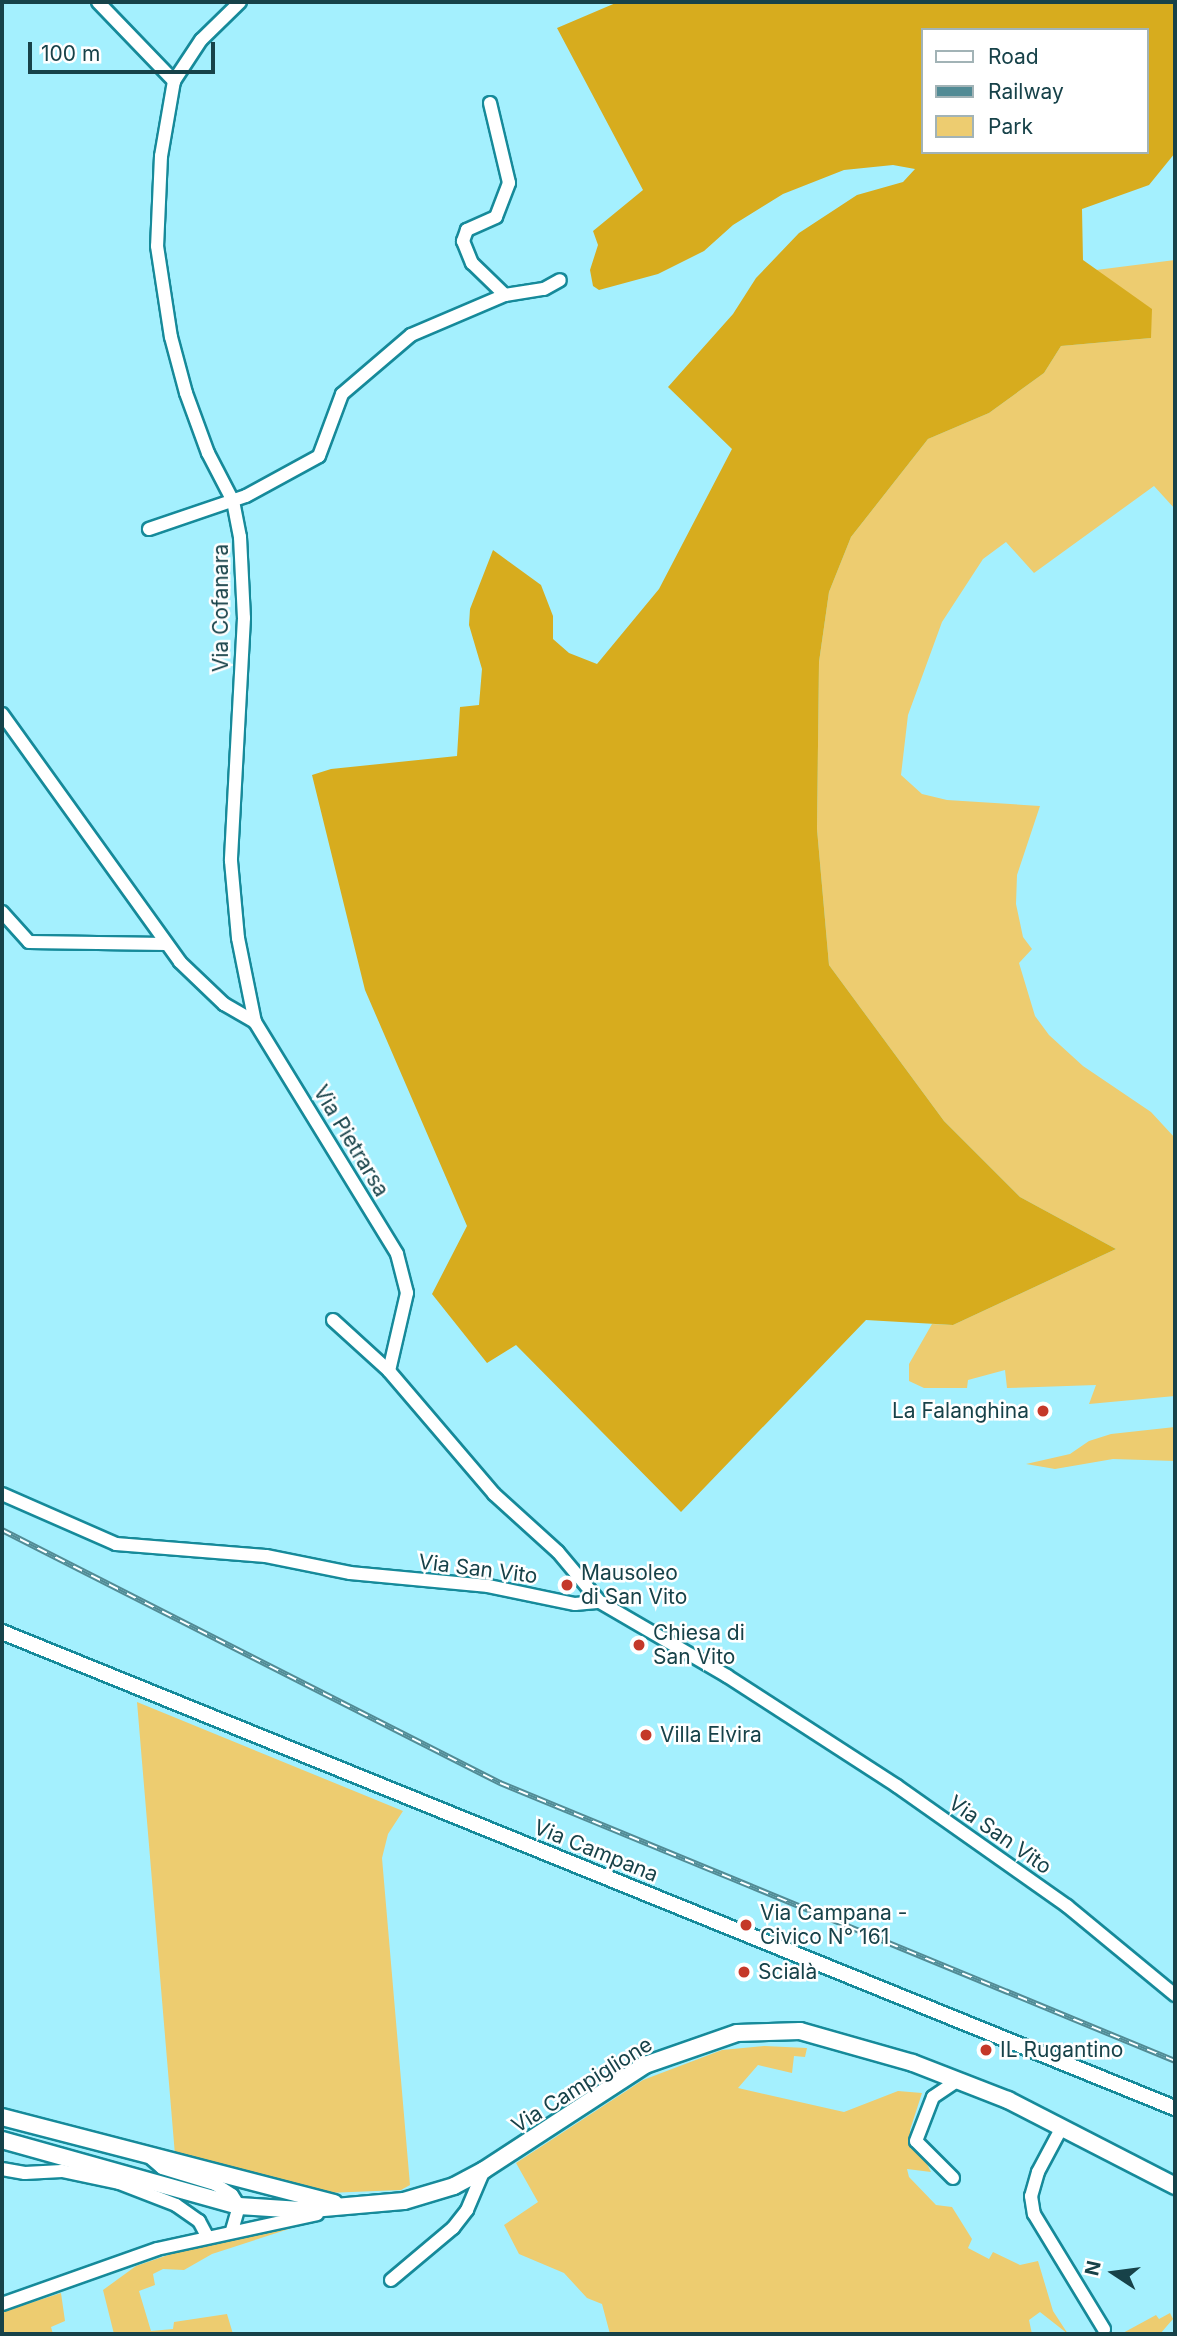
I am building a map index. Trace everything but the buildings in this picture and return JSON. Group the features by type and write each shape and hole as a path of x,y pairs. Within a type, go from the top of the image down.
{"main road":[{"name":"Via Campiglione","path":"350,2207 404,2201 454,2186 484,2170 645,2065 737,2033 800,2031 958,2080 1062,2127 1175,2186"},
{"path":"2,2117 350,2207"},
{"path":"2,2140 239,2206 350,2207"}],"street":[{"path":"98,2 174,81"},
{"name":"Via Cofanara","path":"240,2 201,40 174,81 162,156 158,246 172,337 186,393 208,453 233,501 244,585 231,862 238,938 255,1021"},
{"path":"490,103 509,183 496,217 467,230 463,241 472,263 505,295"},
{"path":"149,529 233,501 319,456 342,394 388,350 422,328 505,295 534,292 560,280"},
{"name":"Via Pietrarsa","path":"2,714 166,944 198,983 255,1021 397,1254 407,1293 389,1371"},
{"path":"2,912 29,942 166,944"},
{"path":"333,1320 389,1371 494,1494 558,1552 600,1602"},
{"name":"Via San Vito","path":"2,1494 116,1544 266,1556 350,1573 488,1586 575,1604 600,1602 727,1676 897,1786 1068,1906 1175,1995"},
{"name":"Via Campana","path":"2,1632 1175,2108"},
{"path":"953,2178 916,2141 933,2097 958,2080"},
{"path":"1062,2127 1038,2172 1031,2196 1034,2214 1104,2329"},
{"path":"146,2154 162,2168 215,2183 232,2195 239,2206 232,2231"},
{"path":"2,2169 25,2174 62,2171 119,2183 176,2205 199,2221 207,2236"},
{"path":"391,2280 453,2228 467,2210 484,2170"},
{"name":"Via Campiglione","path":"2,2304 157,2249 350,2207"}],"green space":[{"path":"1175,260 1175,509 1154,486 1034,573 1006,542 983,559 942,622 908,715 901,775 922,794 947,800 1040,806 1017,875 1016,904 1023,937 1032,949 1019,963 1035,1016 1049,1035 1083,1066 1151,1112 1175,1138 1175,1396 1089,1404 1096,1385 1007,1388 1005,1370 968,1380 967,1388 924,1388 909,1381 909,1364 932,1324 953,1325 1116,1249 1020,1197 944,1121 829,965 817,829 819,662 829,592 851,537 928,439 989,413 1044,373 1061,346 1151,338 1151,309 1096,270"},
{"path":"1175,1427 1175,1461 1113,1459 1055,1469 1026,1464 1070,1454 1089,1441 1111,1434"},
{"path":"137,1702 403,1811 388,1834 382,1858 410,2185 401,2190 327,2193 175,2155"},
{"path":"764,2046 807,2048 805,2057 794,2056 792,2073 758,2065 738,2088 844,2112 898,2091 922,2093 910,2130 931,2172 907,2169 909,2177 936,2205 952,2207 972,2239 968,2248 989,2259 993,2252 1020,2265 1038,2261 1053,2311 1068,2334 1040,2312 1029,2320 1032,2334 610,2334 602,2304 587,2298 564,2273 519,2254 504,2225 538,2202 516,2163 643,2080 722,2050"},
{"path":"292,2228 212,2254 184,2270 163,2269 153,2274 155,2285 139,2291 151,2331 173,2329 174,2322 227,2314 233,2334 114,2334 103,2290 136,2266 200,2244"},
{"path":"61,2293 65,2321 51,2327 53,2334 2,2334 2,2312"},
{"path":"1170,2313 1173,2319 1160,2334 1121,2334 1156,2315 1159,2319"}],"shaded area":[{"path":"618,2 1175,2 1175,153 1149,185 1082,209 1083,260 1152,309 1151,338 1061,346 1044,373 989,413 928,439 851,537 829,592 819,662 817,829 829,965 944,1121 1020,1197 1116,1249 953,1325 866,1320 681,1512 516,1345 487,1363 432,1294 467,1226 365,990 312,775 331,769 457,756 460,707 479,705 482,669 469,625 470,609 493,550 541,585 553,616 553,639 569,653 597,664 659,589 732,449 668,387 733,314 756,278 799,233 857,195 903,182 915,169 893,165 844,170 783,194 733,225 704,251 658,274 599,290 593,286 590,270 598,245 593,231 643,190 557,28"}],"railway":[{"path":"2,1530 500,1783 1175,2061"}],"place":[{"name":"La Falanghina","path":"1043,1411"},
{"name":"Mausoleo di San Vito","path":"567,1585"},
{"name":"Chiesa di San Vito","path":"639,1645"},
{"name":"Villa Elvira","path":"646,1735"},
{"name":"Via Campana - Civico N° 161","path":"746,1925"},
{"name":"Scialà","path":"744,1972"},
{"name":"IL Rugantino","path":"986,2050"}]}
